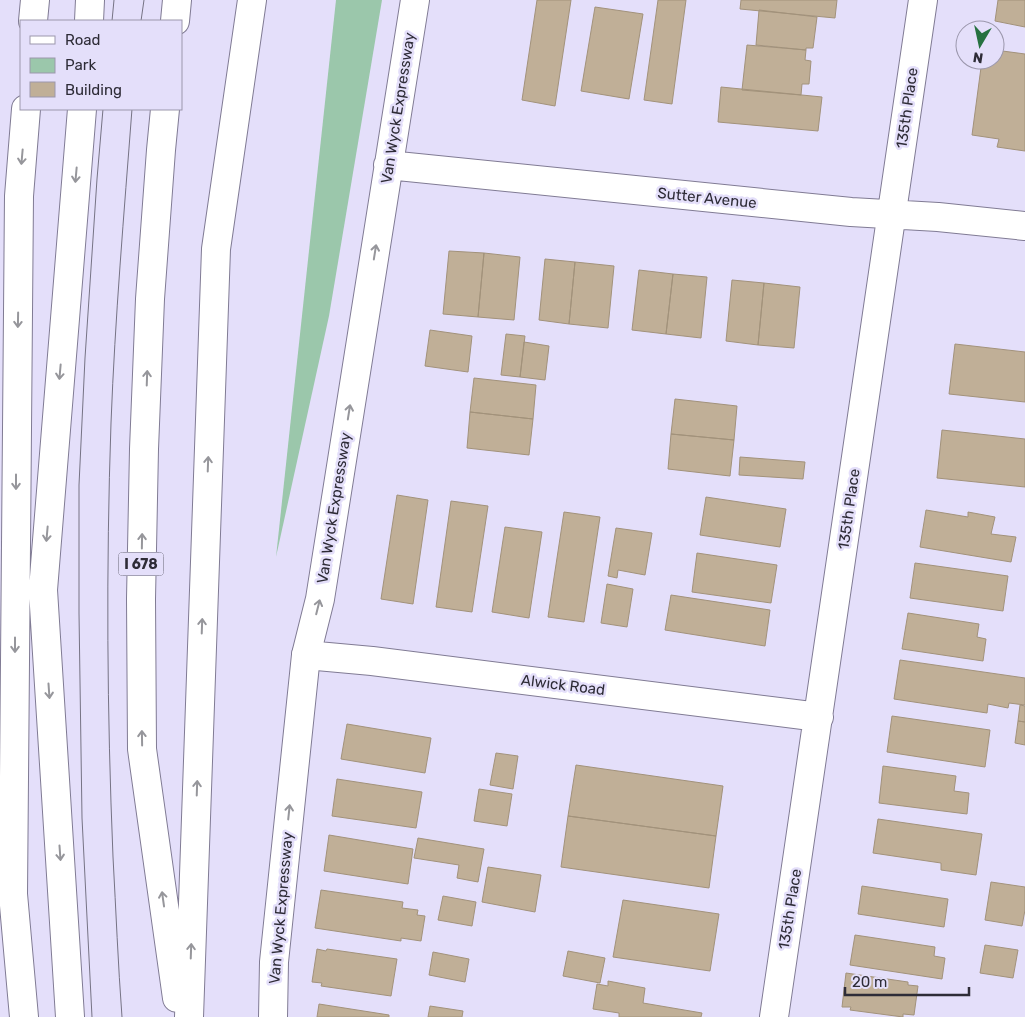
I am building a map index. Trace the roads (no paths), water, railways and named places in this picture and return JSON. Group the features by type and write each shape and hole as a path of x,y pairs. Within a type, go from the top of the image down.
{"main road":[{"path":"33,20 35,0"},
{"path":"89,20 90,0"},
{"path":"174,20 177,0"},
{"path":"189,1017 216,249 252,0"},
{"name":"Van Wyck Expressway","path":"273,1017 274,962 306,655 320,599 388,165 416,0"},
{"name":"135th Place","path":"774,1017 923,0"},
{"path":"24,1017 13,894 19,196 26,110"},
{"path":"70,1017 43,590 82,110"},
{"name":"I 678","path":"165,110 150,299 144,449 140,599 142,750 179,1017"},
{"name":"Sutter Avenue","path":"388,165 851,212 938,217 1025,226"},
{"name":"Alwick Road","path":"306,655 372,661 819,717"}],"tram line":[{"path":"112,20 114,0"},
{"path":"141,20 144,0"},
{"path":"92,1017 82,818 79,485 85,358 103,110"},
{"path":"122,1017 109,749 108,532 115,344 132,110"}]}
